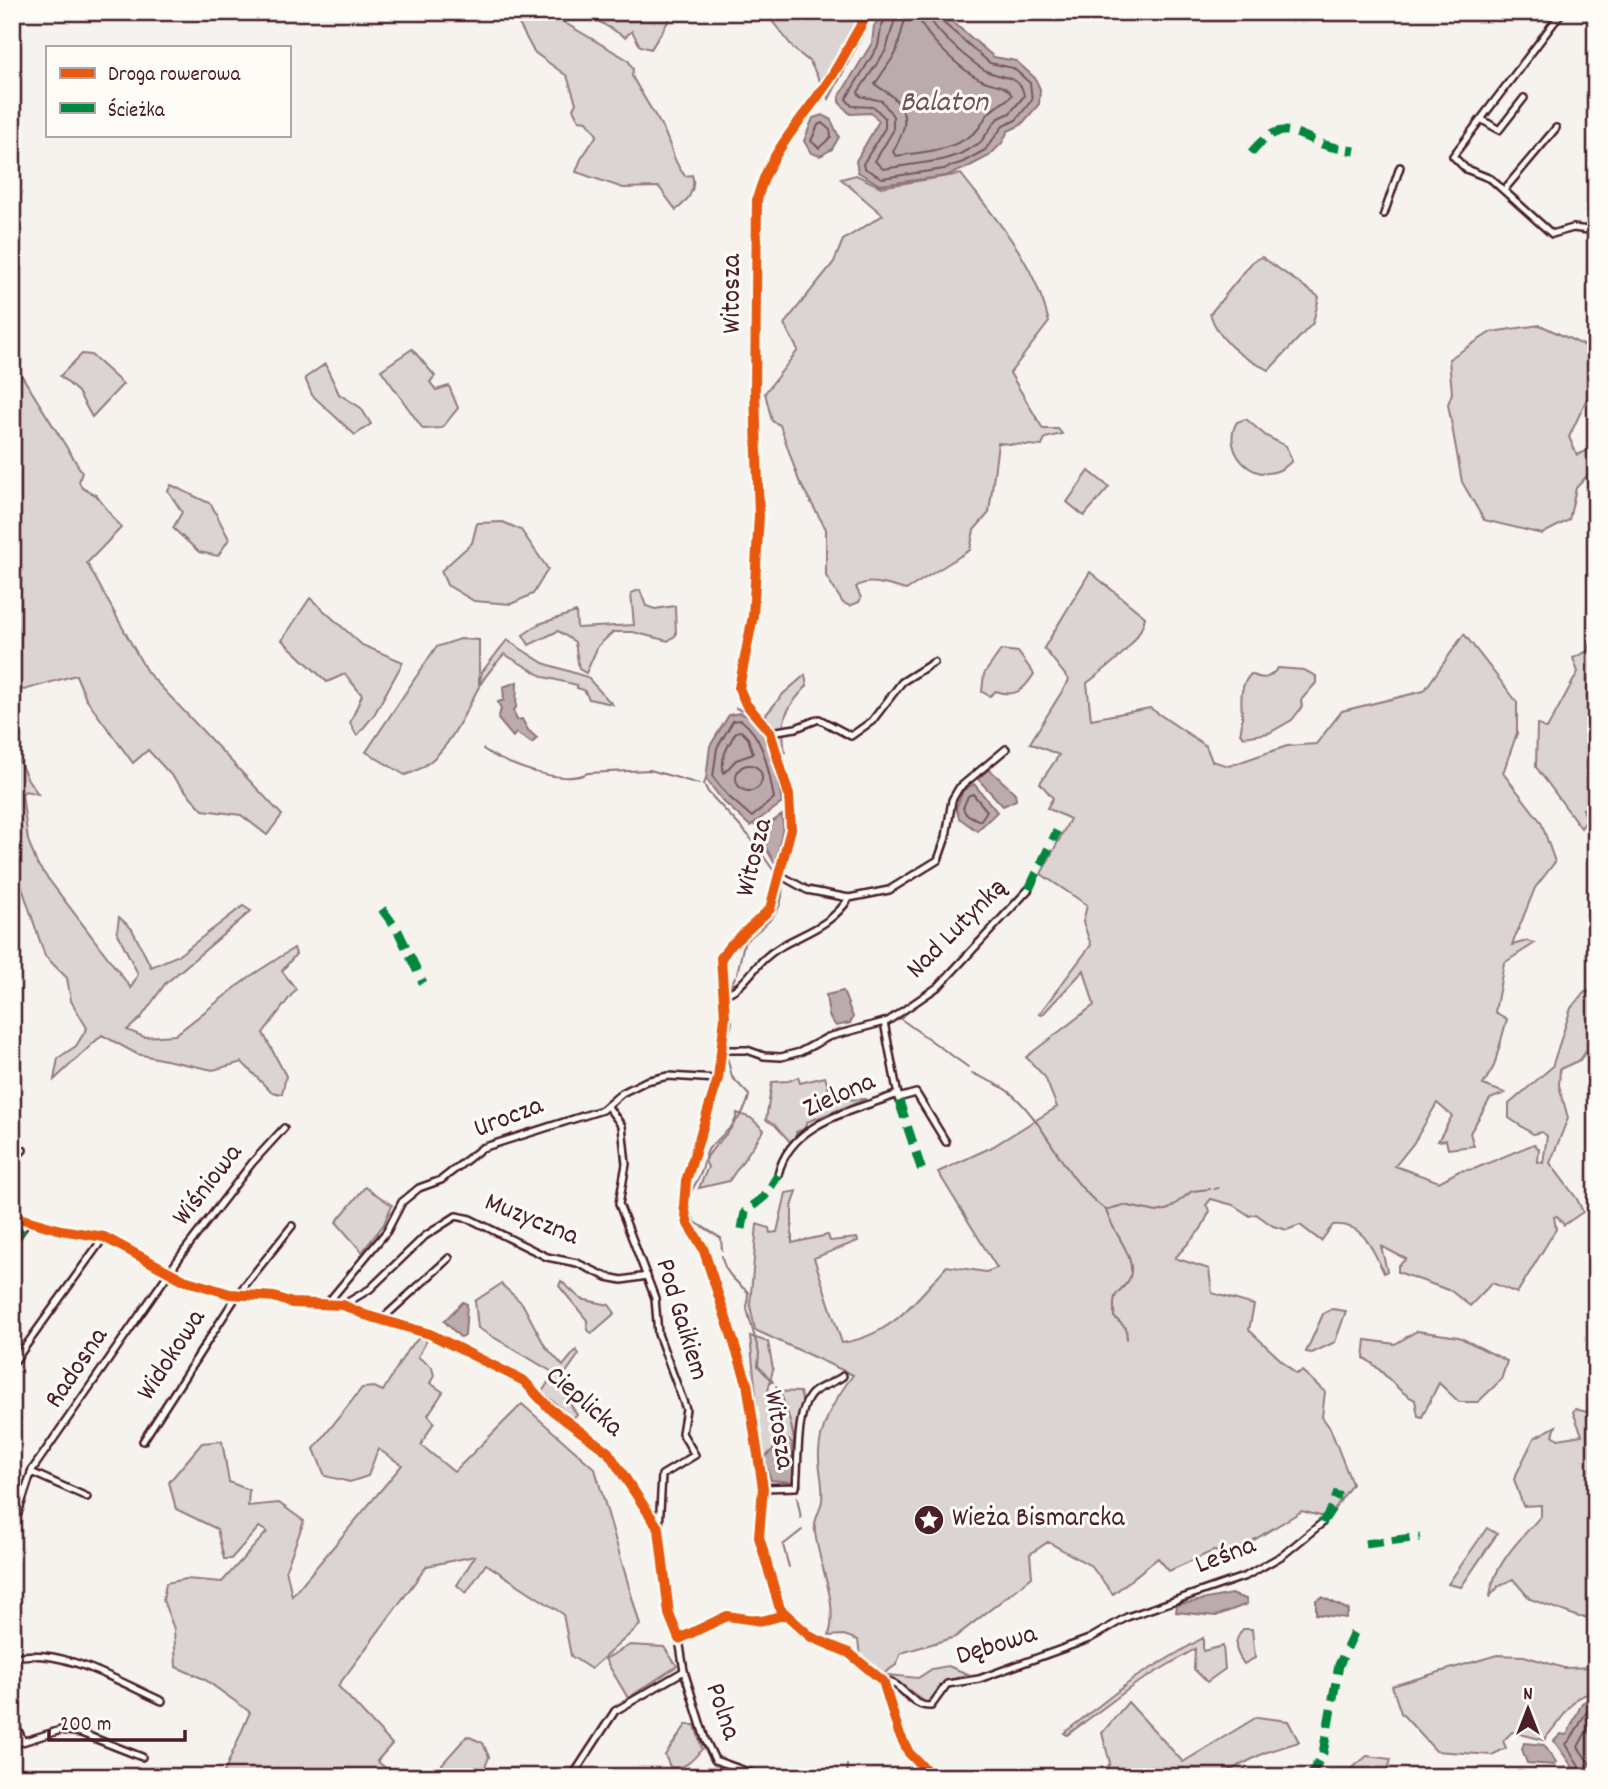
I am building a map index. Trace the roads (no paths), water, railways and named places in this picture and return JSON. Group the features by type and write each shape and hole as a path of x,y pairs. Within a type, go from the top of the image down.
{"street":[{"name":"Witosza","path":"869,12 830,79 775,155 761,180 757,200 755,391 759,516 753,616 739,688 746,704 770,732 791,808 791,829 770,909 729,947 721,958 723,994 718,1079 686,1181 684,1206 688,1224 703,1248 747,1382 763,1488 760,1537 768,1575 784,1615 811,1637 849,1653 883,1681"},
{"path":"1562,12 1454,159 1466,169 1487,176 1552,234 1573,228 1596,231"},
{"path":"1583,12 1596,18"},
{"path":"1481,119 1499,130 1524,98"},
{"path":"1504,190 1556,128"},
{"path":"1384,214 1400,167"},
{"path":"770,732 796,728 819,719 851,736 872,721 902,682 934,662"},
{"path":"780,875 807,890 849,898 885,892 932,865 943,850 948,812 958,788 1006,749"},
{"name":"Nad Lutynką","path":"721,1050 747,1049 764,1056 781,1057 800,1052 828,1037 884,1022 939,986 1029,889"},
{"path":"723,994 736,989 770,954 818,928 849,898"},
{"path":"884,1022 898,1097"},
{"name":"Urocza","path":"330,1303 387,1231 397,1208 410,1194 441,1180 482,1148 608,1107 627,1090 652,1079 673,1076 718,1079"},
{"name":"Zielona","path":"778,1175 787,1155 810,1129 912,1092 918,1095 946,1142"},
{"name":"Pod Gaikiem","path":"608,1107 622,1129 627,1167 619,1204 657,1305 657,1329 661,1347 685,1409 682,1433 695,1455 662,1475 659,1529"},
{"name":"Wiśniowa","path":"169,1272 252,1163 284,1128"},
{"path":"12,1161 23,1150"},
{"name":"Cieplicka","path":"12,1216 27,1222 104,1237 190,1283 238,1294 274,1297 292,1303 343,1305 381,1320 430,1334 530,1385 549,1408 608,1452 659,1529 669,1614 679,1639 684,1671"},
{"name":"Muzyczna","path":"343,1305 370,1289 425,1236 456,1216 470,1219 547,1257 577,1263 607,1277 622,1280 647,1276"},
{"path":"12,1243 27,1222"},
{"name":"Widokowa","path":"143,1441 238,1294 292,1226"},
{"path":"12,1365 104,1237"},
{"path":"381,1320 449,1258"},
{"name":"Radosna","path":"12,1531 31,1472 169,1272"},
{"path":"763,1488 796,1487 803,1410 811,1395 843,1376"},
{"path":"31,1472 87,1497"},
{"name":"Leśna","path":"1135,1614 1246,1576 1283,1555 1322,1523"},
{"name":"Dębowa","path":"883,1681 890,1681 918,1704 931,1706 947,1684 979,1679 1089,1639 1135,1614"},
{"path":"679,1639 727,1616 762,1621 784,1615"},
{"path":"12,1658 33,1654 61,1658 162,1701"},
{"path":"572,1777 615,1711 684,1671"},
{"name":"Polna","path":"684,1671 705,1739 715,1760 762,1777"},
{"path":"883,1681 899,1733 909,1753 933,1777"},
{"path":"12,1717 23,1741"},
{"path":"12,1745 61,1730 92,1737 142,1756"}],"water":[{"name":"Balaton","path":"883,12 941,12 994,57 1016,61 1035,78 1040,89 1039,104 1021,125 1008,131 1002,143 989,156 966,168 946,176 880,185 858,172 856,161 879,121 871,113 850,114 839,102 839,97 872,43 874,26"},
{"path":"823,115 831,120 839,137 832,149 820,156 811,153 804,141 813,118"},
{"path":"517,682 516,708 513,710 517,720 522,719 528,730 537,738 532,743 516,733 513,737 498,719 501,709 498,702 504,700 503,687"},
{"path":"740,713 760,728 766,739 775,765 782,803 750,826 723,801 706,779 710,746 729,715"},
{"path":"989,769 1015,793 1016,800 1003,806 978,779"},
{"path":"974,784 997,812 977,831 959,818 956,808 963,791"},
{"path":"782,815 783,827 775,864 757,832"},
{"path":"843,991 853,1017 850,1023 836,1026 829,1016 826,995"},
{"path":"463,1302 467,1304 465,1336 460,1337 444,1321"},
{"path":"785,1438 793,1443 792,1482 771,1480 764,1458"},
{"path":"1231,1594 1246,1599 1247,1604 1216,1616 1176,1612 1177,1605"},
{"path":"1322,1597 1349,1610 1346,1618 1316,1614 1316,1600"},
{"path":"1596,1695 1596,1773 1580,1777 1554,1741 1561,1734 1567,1735 1582,1703"},
{"path":"1524,1743 1544,1745 1556,1762 1554,1765 1527,1763 1522,1749"}],"waterway":[{"path":"736,708 752,716"},
{"path":"483,749 519,767 549,775 564,777 650,770 699,784"},
{"path":"706,779 704,784 708,792 749,836 776,874"},
{"path":"784,840 787,822"},
{"path":"754,825 760,829"},
{"path":"737,974 744,943 772,918 781,903 782,882"},
{"path":"723,947 740,932"},
{"path":"729,990 735,977"},
{"path":"726,1048 732,1023 729,996"},
{"path":"877,1021 890,1017"},
{"path":"898,1017 968,1067"},
{"path":"690,1204 692,1191 708,1149 739,1117 749,1095 732,1077 726,1053"},
{"path":"972,1073 1001,1086 1028,1110 1080,1185 1106,1210 1123,1205 1157,1212 1169,1209 1192,1191 1210,1189"},
{"path":"1214,1189 1218,1188"},
{"path":"690,1207 695,1222 721,1238 722,1250"},
{"path":"1106,1210 1131,1264 1129,1279 1116,1295 1114,1303 1114,1317 1126,1328 1127,1339"},
{"path":"722,1256 728,1272 748,1292 747,1309 759,1353 758,1366 773,1382"},
{"path":"776,1386 789,1418 794,1438 794,1453"},
{"path":"800,1477 801,1486"},
{"path":"797,1497 801,1518"},
{"path":"789,1567 783,1545 802,1530"},
{"path":"847,1765 848,1777"}],"place":[{"name":"Wieża Bismarcka","path":"929,1520"}]}
